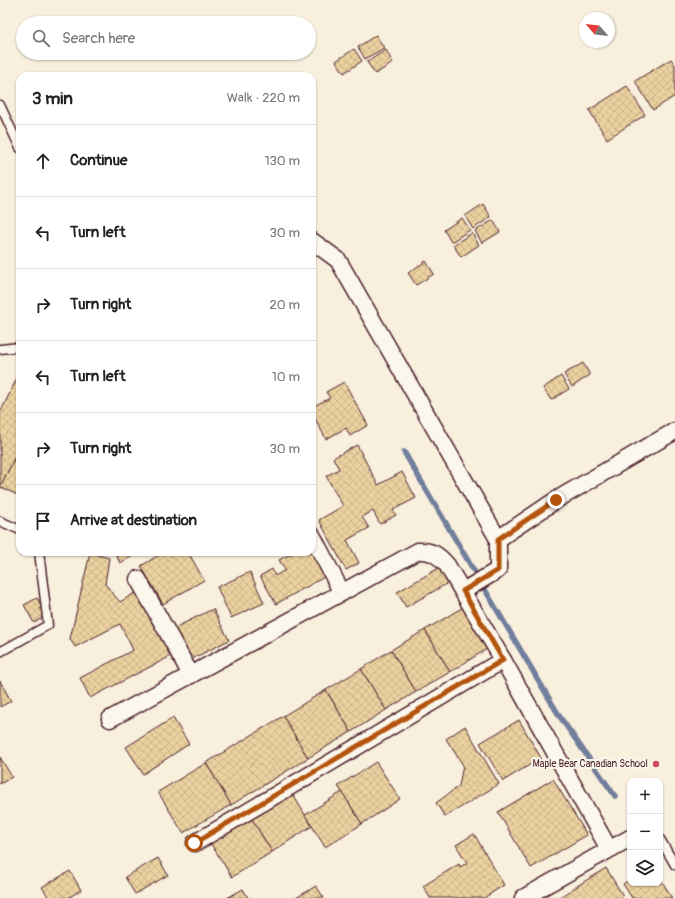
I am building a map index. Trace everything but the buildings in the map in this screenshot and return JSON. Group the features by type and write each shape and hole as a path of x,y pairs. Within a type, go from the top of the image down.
{"street":[{"path":"316,244 338,260 498,539 498,570 463,591"},
{"path":"498,539 556,500 675,430"},
{"path":"316,543 342,593"},
{"path":"110,720 418,551 434,553 447,565 463,591 609,849"},
{"path":"138,579 191,675"},
{"path":"194,843 503,660"},
{"path":"524,898 627,840"}],"lane":[{"path":"0,105 16,139"},
{"path":"0,349 16,347"},
{"path":"0,521 16,528"},
{"path":"0,652 48,625 40,556"},
{"path":"663,844 675,865"}],"waterway":[{"path":"404,452 560,717 615,796"}],"place":[{"name":"Maple Bear Canadian School","path":"656,764"}],"route":[{"path":"194,843 503,660 463,591 498,570 498,539 556,500"}]}
